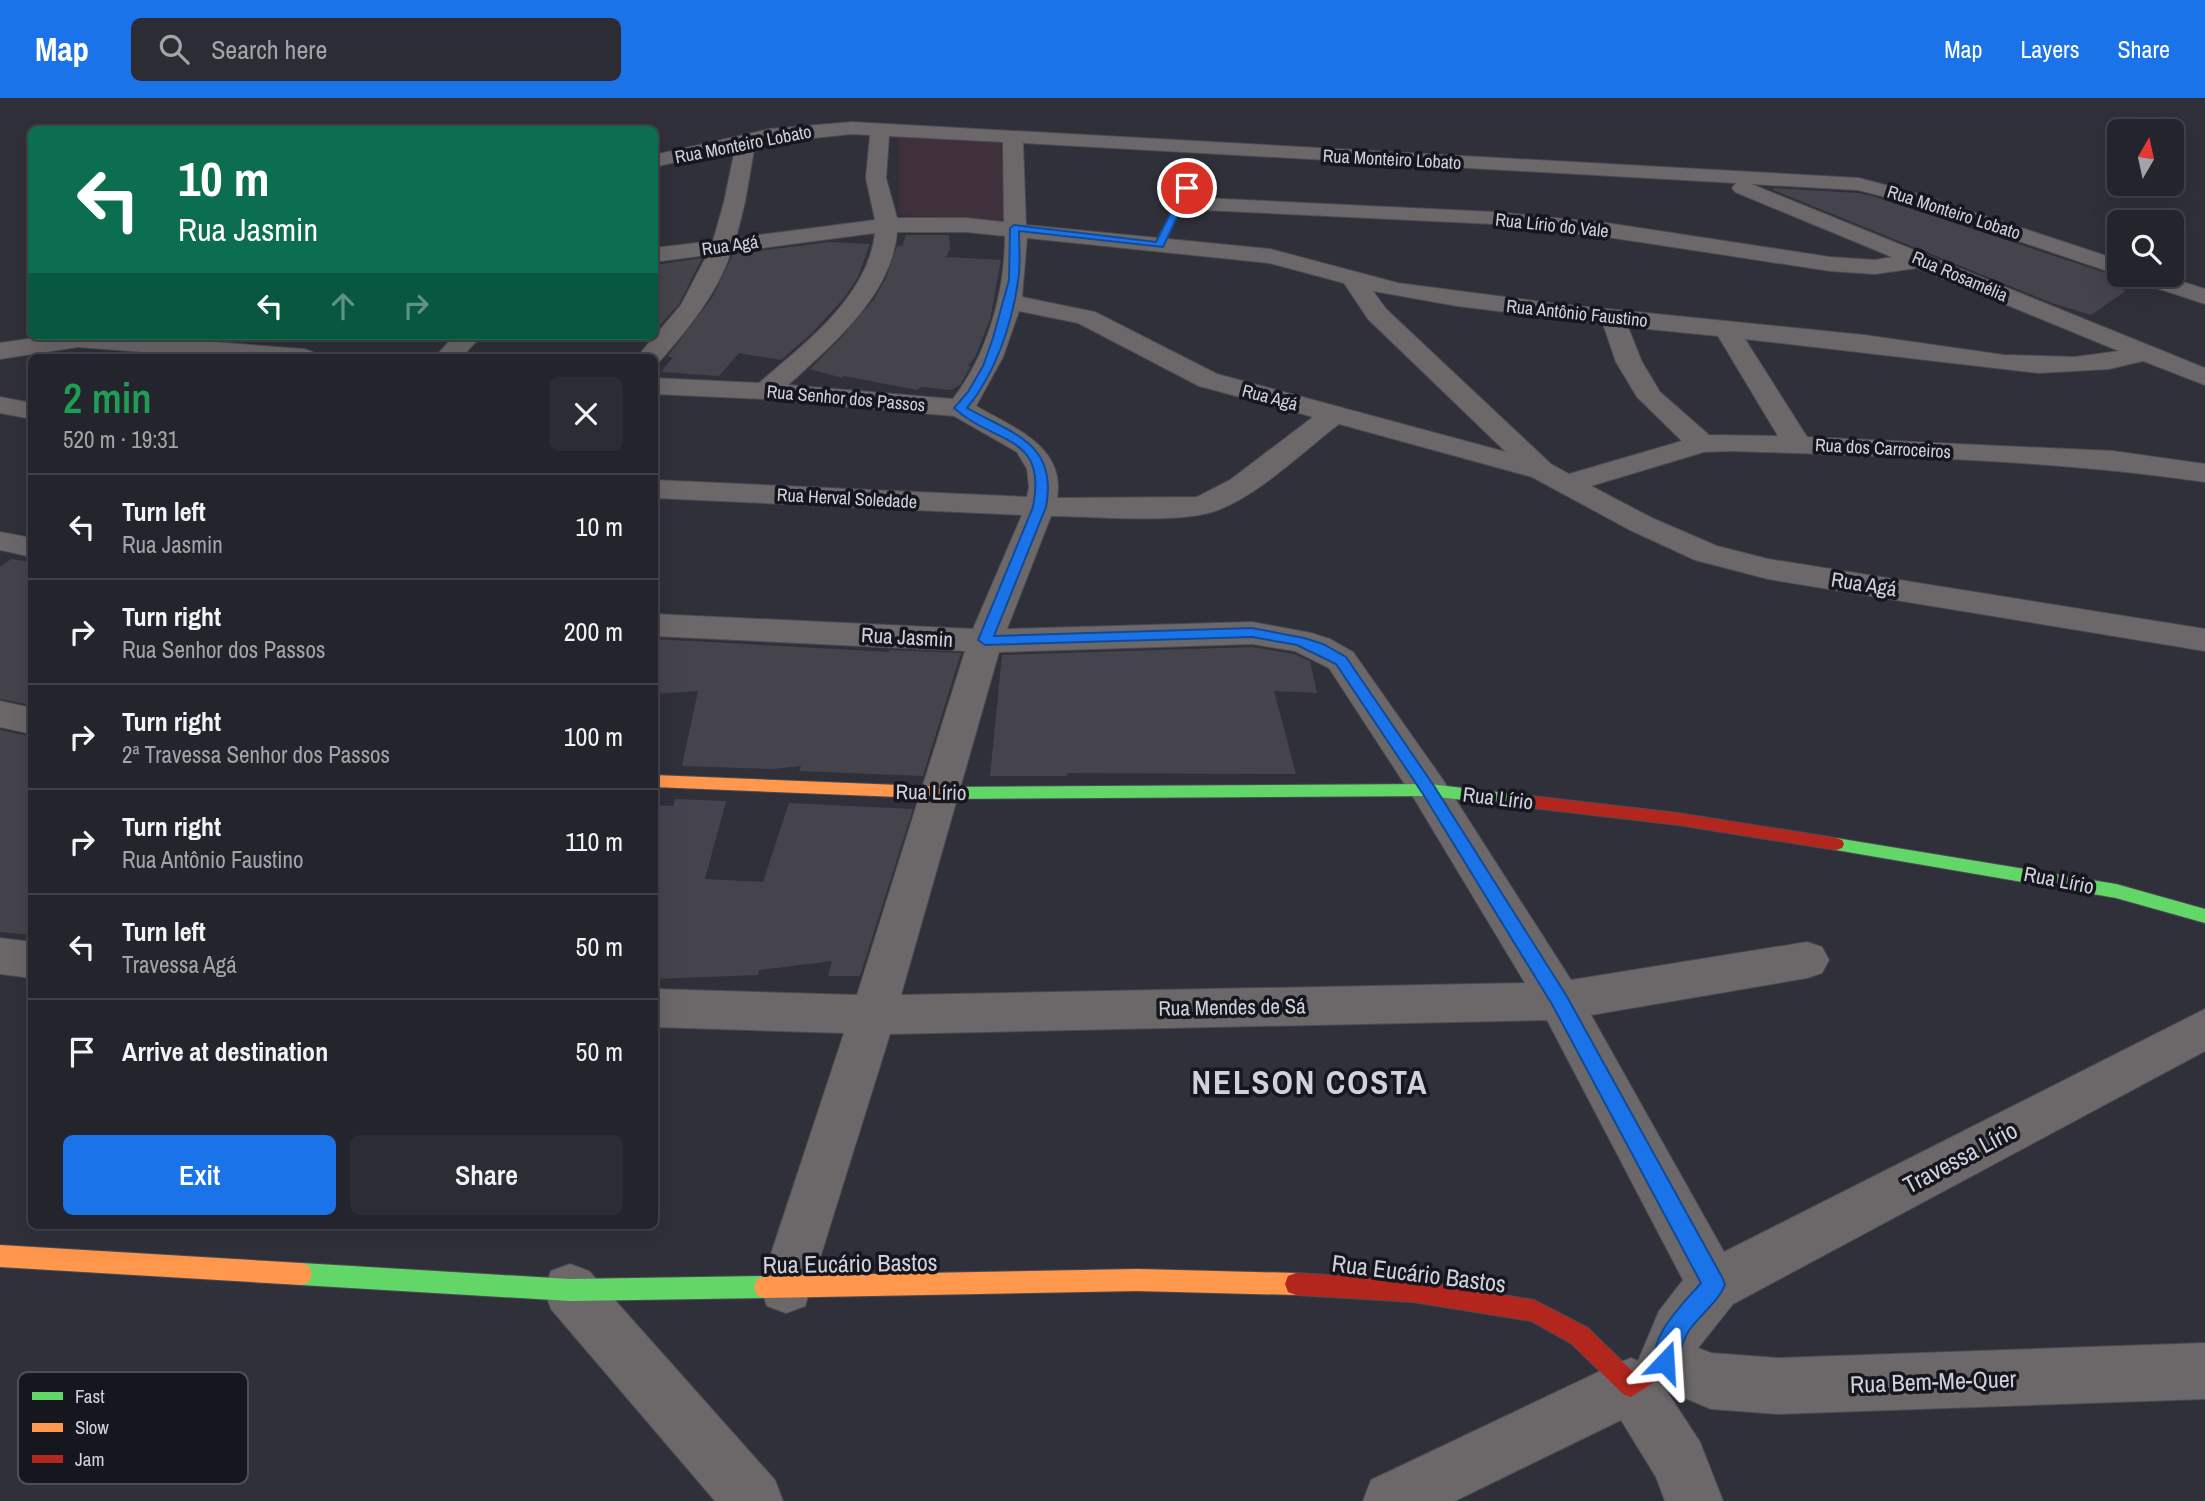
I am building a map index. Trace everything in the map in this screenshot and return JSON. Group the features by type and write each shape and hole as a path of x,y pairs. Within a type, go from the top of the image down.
{"street":[{"name":"Rua Monteiro Lobato","path":"658,160 746,139 795,131 881,129 1859,184 1881,188 2107,264"},
{"path":"765,390 797,363 875,276 887,225 876,177 876,152 881,129"},
{"path":"960,408 973,393 988,366 1014,280 1013,138"},
{"path":"653,354 675,332 715,270 742,171 746,139"},
{"path":"1159,245 1205,149"},
{"name":"Rua Rosamélia","path":"1714,177 2205,377"},
{"name":"Rua Lírio do Vale","path":"1188,187 1607,230 1830,264 1875,267 1921,260"},
{"name":"Rua Agá","path":"658,254 887,225 1014,228"},
{"name":"Rua Antônio Faustino","path":"1014,228 1295,260 1353,279 1457,299 1973,358 2061,364 2116,361 2143,352"},
{"name":"Rua Agá","path":"1353,279 1377,313 1553,477"},
{"path":"2175,287 2205,297"},
{"name":"Rua Agá","path":"1007,302 1054,308 1097,322 1166,361 1208,380 1336,413 1553,477 1641,524 1706,553 1733,561 1768,569 2205,640"},
{"path":"1612,316 1629,362 1650,397 1702,444"},
{"path":"1727,330 1797,444"},
{"path":"0,351 74,340"},
{"path":"111,340 270,354"},
{"path":"451,354 464,340"},
{"name":"Rua Senhor dos Passos","path":"658,386 765,390 960,408 1028,447 1041,469 1044,487 1040,507 985,640 873,1015 786,1287"},
{"path":"0,405 28,410"},
{"name":"Rua Herval Soledade","path":"658,489 1040,507 1182,508 1205,505 1240,486 1336,413"},
{"name":"Rua dos Carroceiros","path":"1553,477 1702,444 1797,444 2113,460 2205,473"},
{"path":"0,541 28,547"},
{"name":"Rua Jasmin","path":"658,625 985,640 1252,633 1318,647 1341,660 1429,790 1559,1001 1714,1285"},
{"path":"0,714 28,720"},
{"name":"Rua Lírio","path":"658,781 938,793 1429,790 1678,819 2026,874 2116,891 2205,916"},
{"path":"0,956 28,960"},
{"name":"Rua Mendes de Sá","path":"658,1008 873,1015 1559,1001 1807,960"},
{"name":"Travessa Lírio","path":"1714,1285 2205,1029"},
{"name":"Rua Eucário Bastos","path":"0,1256 570,1290 1137,1280 1313,1284 1413,1291 1534,1311 1648,1374"},
{"path":"1392,1501 1648,1374 1683,1320 1714,1285"},
{"path":"570,1290 754,1501"},
{"name":"Rua Bem-Me-Quer","path":"1648,1374 1778,1386 2205,1371"},
{"path":"1648,1374 1694,1501"}],"shaded area":[{"path":"899,134 1001,141 1009,220 899,215"}],"building":[{"path":"1773,190 1858,193 1872,196 2107,273 2107,287 2120,287 2126,291 2091,315 2052,303"},
{"path":"906,235 949,235 950,249 946,257 1001,260 990,320 960,385 951,390 921,387 917,390 844,376 842,378 810,369 874,299 886,278 897,246 902,246"},
{"path":"829,242 870,244 858,277 845,297 812,333 781,360 739,353 719,376 661,372 673,357 667,357 712,298 733,254"},
{"path":"702,258 679,304 658,328 658,264"},
{"path":"11,559 28,561 28,704 0,699 0,567"},
{"path":"658,639 889,652 961,653 923,776 799,771 801,766 773,769 682,766 698,691 658,694"},
{"path":"1252,647 1294,654 1310,661 1317,693 1274,691 1296,774 1067,773 1067,776 990,776 1002,655"},
{"path":"0,730 28,736 28,935 0,932"},
{"path":"675,799 726,801 705,879 763,882 789,803 913,809 860,976 828,976 832,961 759,970 758,975 658,979 658,805 673,806"}],"traffic: fast":[{"path":"949,793 1429,790 1532,802"},
{"path":"1836,844 2116,891 2205,916"},
{"path":"301,1274 570,1290 765,1287"}],"traffic: slow":[{"path":"658,781 949,793"},
{"path":"0,1256 301,1274"},
{"path":"765,1287 1137,1280 1296,1284"}],"traffic: jam":[{"path":"1532,802 1678,819 1836,844"},
{"path":"1296,1284 1413,1291 1534,1311 1580,1336 1631,1386 1665,1362"}],"district":[{"name":"NELSON COSTA","path":"1310,1082"}],"route":[{"path":"1187,188 1159,245 1014,228 1014,280 998,338 988,366 973,393 960,408 1028,447 1041,469 1044,487 1040,507 985,640 1252,633 1299,641 1318,647 1341,660 1429,790 1559,1001 1714,1285 1683,1320 1670,1341 1665,1362"}]}
